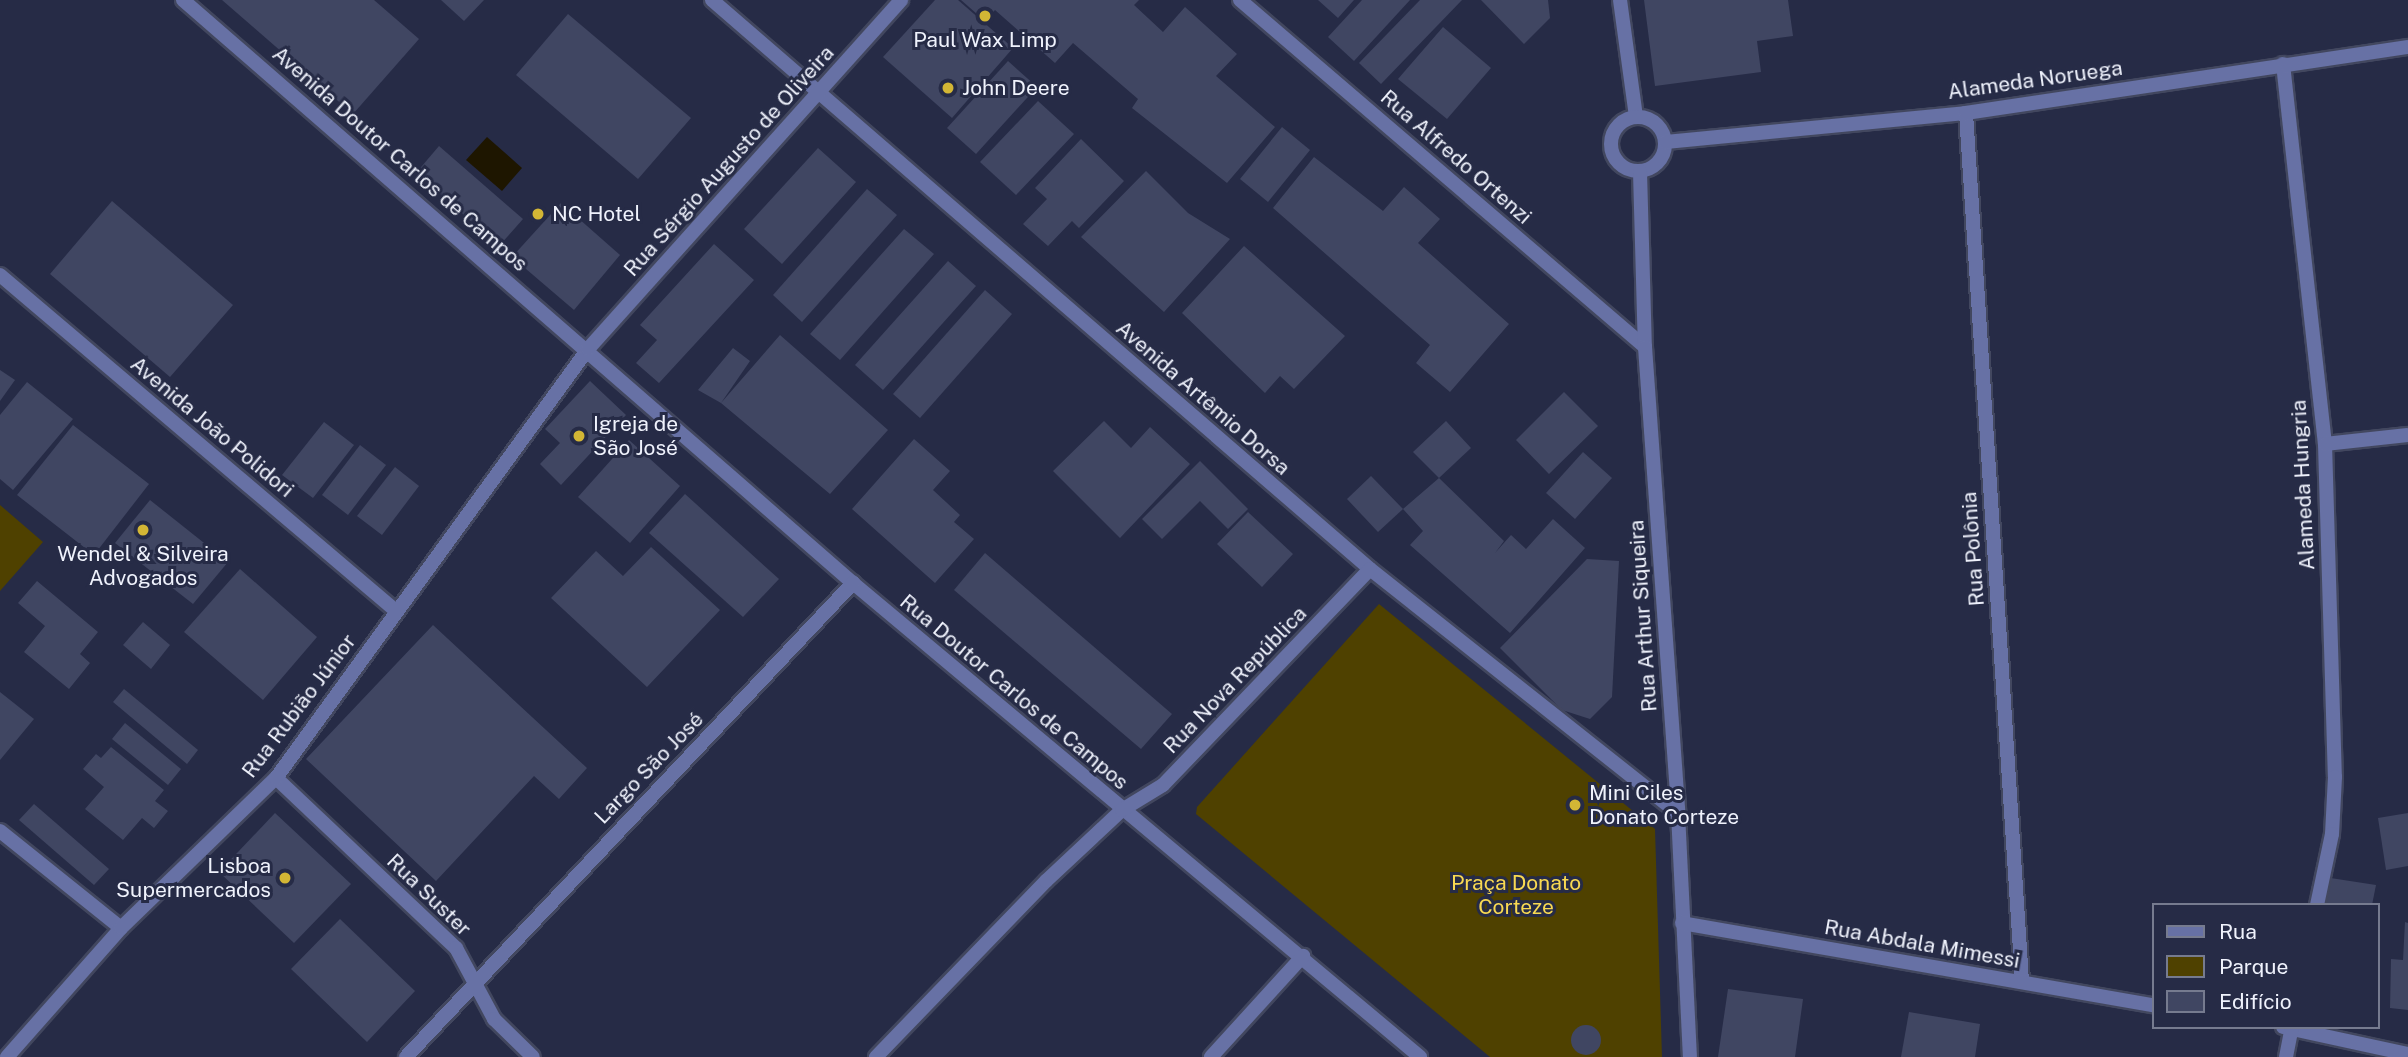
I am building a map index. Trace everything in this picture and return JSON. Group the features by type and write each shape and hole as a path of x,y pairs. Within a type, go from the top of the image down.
{"street":[{"name":"Avenida Doutor Carlos de Campos","path":"183,0 588,349"},
{"name":"Avenida Artêmio Dorsa","path":"712,0 1370,569 1678,813"},
{"name":"Rua Sérgio Augusto de Oliveira","path":"588,349 901,0"},
{"name":"Rua Alfredo Ortenzi","path":"1240,0 1645,347"},
{"path":"1619,0 1636,117"},
{"name":"Alameda Noruega","path":"1665,142 1966,113 2408,47"},
{"name":"Alameda Hungria","path":"2283,64 2325,444 2335,777 2332,834 2317,903"},
{"name":"Rua Polônia","path":"1966,113 2022,982"},
{"path":"1636,117 1652,121 1665,142 1662,159 1640,172 1622,167 1611,152 1618,125 1636,117"},
{"name":"Rua Arthur Siqueira","path":"1640,172 1645,347 1678,813 1690,1057"},
{"name":"Avenida João Polidori","path":"0,275 396,611"},
{"name":"Rua Doutor Carlos de Campos","path":"588,349 853,583 1420,1057"},
{"name":"Rua Rubião Júnior","path":"7,1057 121,928 276,778 588,349"},
{"path":"2325,444 2408,435"},
{"name":"Rua Nova República","path":"876,1057 1046,881 1122,810 1163,785 1370,569"},
{"name":"Largo São José","path":"406,1057 853,583"},
{"name":"Rua Suster","path":"276,778 456,948 494,1019 533,1057"},
{"path":"0,831 121,928"},
{"name":"Rua Abdala Mimessi","path":"1682,923 2152,1005"},
{"path":"1210,1057 1303,957"},
{"path":"2286,1057 2289,1029"},
{"path":"2294,1029 2408,1054"}],"green space":[{"path":"0,505 43,542 0,591"},
{"name":"Praça Donato Corteze","path":"1379,604 1655,829 1662,1057 1490,1057 1196,814 1197,807"}],"shaded area":[{"path":"487,137 522,168 502,191 466,160"}],"building":[{"path":"222,0 374,0 419,39 353,114"},
{"path":"441,0 484,0 464,21"},
{"name":"John Deere","path":"935,0 958,0 1013,48 952,118 883,57"},
{"path":"961,0 1139,0 1134,5 1163,32 1185,7 1237,54 1216,76 1275,127 1227,183 1132,108 1138,99 1073,43 1055,63 995,10 985,21"},
{"path":"1318,0 1354,0 1338,18"},
{"path":"1362,0 1410,0 1354,61 1328,37"},
{"path":"1420,0 1462,0 1381,84 1359,63"},
{"path":"1481,0 1548,0 1550,18 1524,44"},
{"path":"1644,0 1788,0 1793,36 1757,41 1761,72 1655,86"},
{"path":"568,14 691,118 638,179 516,75"},
{"path":"1443,27 1491,68 1447,119 1398,79"},
{"path":"1008,61 1037,87 976,154 947,128"},
{"path":"1038,101 1074,134 1016,195 980,162"},
{"path":"1282,127 1310,150 1268,202 1240,179"},
{"path":"1081,139 1124,181 1079,228 1072,221 1048,246 1023,224 1047,199 1035,188"},
{"path":"439,146 523,219 499,246 416,173"},
{"path":"818,148 856,182 782,264 744,229"},
{"path":"1314,157 1383,211 1404,187 1440,219 1418,243 1509,324 1450,392 1416,363 1430,345 1273,208"},
{"path":"1146,171 1188,213 1230,239 1164,312 1081,237"},
{"path":"867,189 897,215 802,322 773,295"},
{"path":"112,201 233,305 170,377 50,274"},
{"path":"561,203 620,255 574,310 512,257"},
{"path":"904,229 934,254 840,360 810,334"},
{"path":"714,244 754,280 659,383 636,363 657,340 640,325"},
{"path":"1244,246 1345,336 1294,389 1280,376 1265,393 1182,313"},
{"path":"948,261 976,286 883,390 855,365"},
{"path":"985,290 1012,314 920,418 893,394"},
{"path":"780,335 888,430 830,494 721,403"},
{"path":"733,348 750,361 721,403 698,390"},
{"path":"0,370 15,380 0,401"},
{"name":"Igreja de São José","path":"590,381 626,415 561,485 540,464 560,443 545,429"},
{"path":"27,382 73,419 13,490 0,479 0,415"},
{"path":"1564,392 1598,426 1549,474 1516,440"},
{"path":"1104,421 1131,448 1150,427 1190,464 1120,538 1053,471"},
{"path":"1446,421 1471,448 1439,478 1413,452"},
{"path":"324,422 354,445 313,498 282,475"},
{"path":"73,425 149,484 94,555 17,495"},
{"path":"914,439 950,471 933,490 960,515 954,522 974,539 935,583 852,509"},
{"path":"629,440 680,486 630,543 578,497"},
{"path":"360,445 386,465 348,515 322,495"},
{"path":"1583,452 1612,478 1575,519 1546,493"},
{"path":"1200,461 1248,509 1228,529 1200,501 1162,539 1142,519"},
{"path":"395,467 419,486 382,535 357,516"},
{"path":"1371,476 1403,509 1378,532 1347,499"},
{"path":"1439,478 1504,541 1495,553 1511,535 1526,549 1553,519 1585,548 1510,633 1410,545 1423,531 1403,509"},
{"path":"685,494 779,579 743,617 649,533"},
{"path":"150,500 228,562 193,604 115,543"},
{"path":"1248,512 1293,554 1262,587 1217,544"},
{"path":"651,547 720,610 647,687 551,598 596,551 623,576"},
{"path":"985,553 1172,714 1141,749 954,590"},
{"path":"1587,559 1619,561 1612,697 1590,719 1562,710 1500,648"},
{"path":"240,569 317,637 263,700 184,632"},
{"path":"37,581 98,632 80,654 90,663 69,689 24,652 45,626 18,603"},
{"path":"143,622 170,645 151,669 123,645"},
{"path":"433,625 587,768 559,799 534,776 436,881 306,759"},
{"path":"124,689 198,750 187,764 113,702"},
{"path":"0,692 34,719 0,760"},
{"path":"125,723 181,769 168,785 112,739"},
{"path":"111,747 164,790 155,801 168,811 154,828 142,818 123,840 85,809 104,787 83,769 96,754 101,758"},
{"path":"34,804 109,869 94,885 19,820"},
{"name":"Lisboa Supermercados","path":"275,813 351,884 294,943 219,872"},
{"path":"2408,813 2408,866 2386,870 2378,818"},
{"path":"2324,877 2376,885 2372,903 2320,903"},
{"path":"340,919 415,991 367,1042 291,969"},
{"path":"2405,922 2408,923 2408,1010 2390,1008 2391,959 2403,960"},
{"path":"1728,989 1803,999 1795,1057 1718,1057"},
{"path":"1909,1012 1980,1024 1975,1057 1901,1057"},
{"path":"1586,1025 1597,1029 1601,1040 1597,1051 1586,1055 1575,1051 1571,1040 1575,1029"}],"place":[{"name":"Paul Wax Limp","path":"985,16"},
{"name":"John Deere","path":"948,88"},
{"name":"NC Hotel","path":"538,214"},
{"name":"Igreja de São José","path":"579,436"},
{"name":"Wendel & Silveira Advogados","path":"143,530"},
{"name":"Mini Ciles Donato Corteze","path":"1575,805"},
{"name":"Lisboa Supermercados","path":"285,878"}]}
